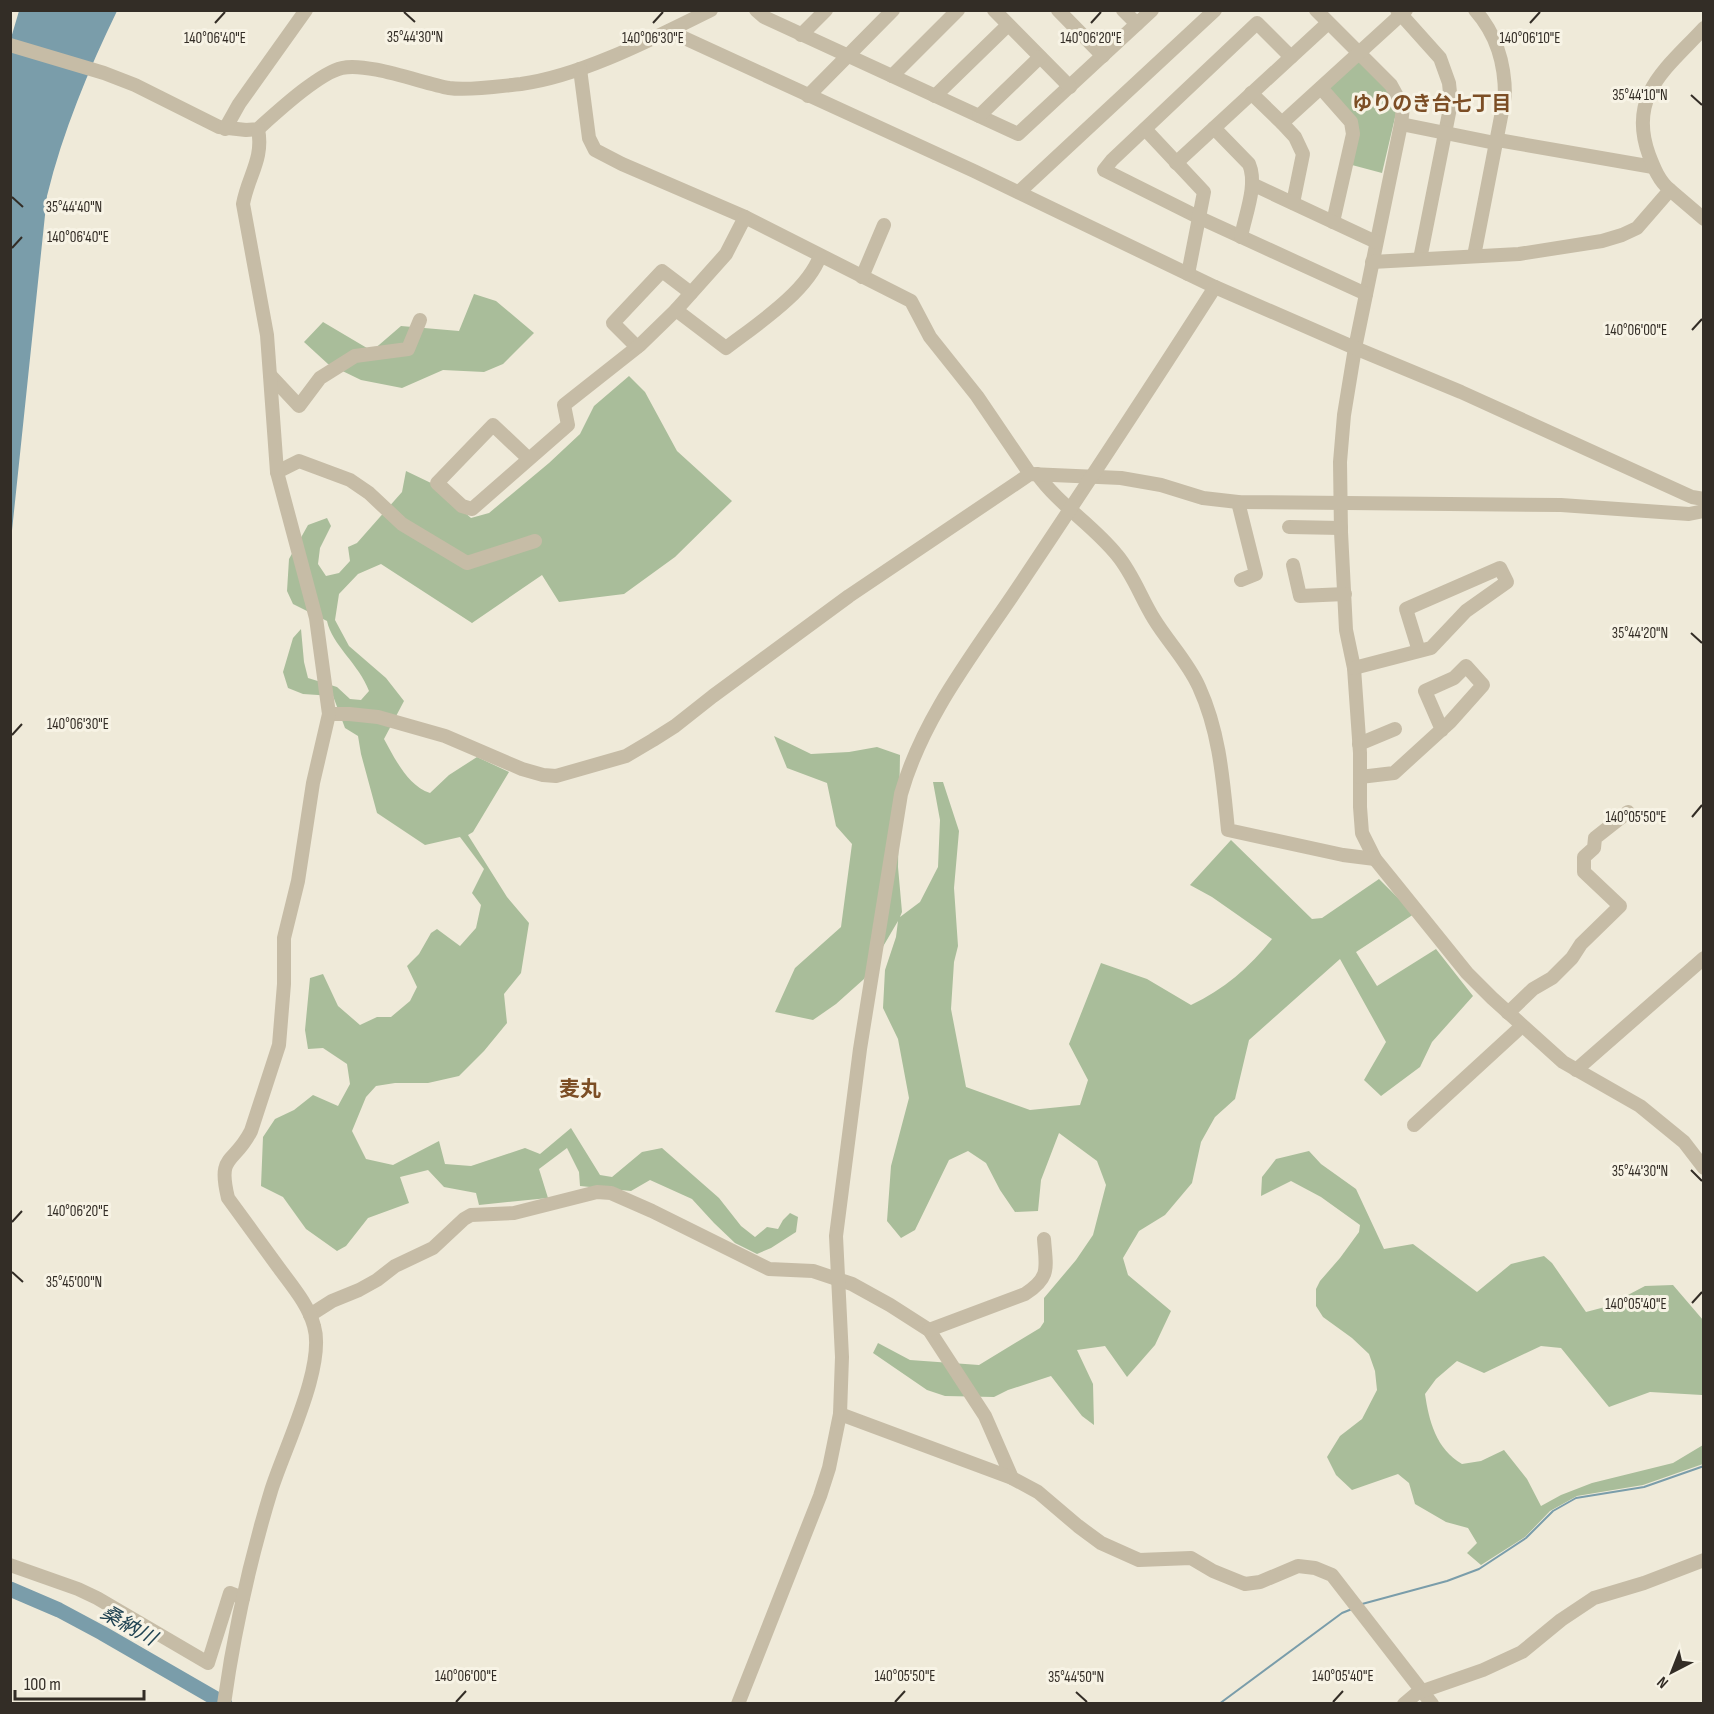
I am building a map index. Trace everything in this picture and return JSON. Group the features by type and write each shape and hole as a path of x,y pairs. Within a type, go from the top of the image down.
{"street":[{"path":"225,129 239,104 306,10"},
{"path":"10,45 104,73 135,85 213,125 225,129 258,129 321,78 342,68 363,67 460,89 523,84 579,69 669,31 711,10"},
{"path":"756,10 764,17 801,35 1018,134 1152,10"},
{"path":"801,35 826,10"},
{"path":"808,96 893,10"},
{"path":"892,76 958,10"},
{"path":"994,10 1070,87"},
{"path":"1058,10 1103,56"},
{"path":"1123,10 1137,24"},
{"path":"1019,192 1215,10"},
{"path":"1316,10 1391,85 1403,107 1354,348 1340,462 1346,630 1354,668 1362,833 1375,859 1467,973 1563,1062 1640,1106 1684,1142 1704,1168"},
{"path":"1474,256 1505,96 1501,56 1492,35 1475,10"},
{"path":"1282,123 1360,53 1401,12 1440,58 1449,83 1451,103 1420,259"},
{"path":"1291,57 1257,23 1104,170 1200,218 1366,294"},
{"path":"1176,163 1328,23"},
{"path":"935,96 1008,25"},
{"path":"1704,28 1659,77 1646,97 1641,122 1646,148 1663,185 1704,219"},
{"path":"669,31 1019,192 1215,287 1461,392 1692,496 1704,499"},
{"path":"979,116 1040,57"},
{"path":"579,69 589,138 595,150 745,218 910,301 930,337 1034,474 1060,502 1071,509 1117,555 1154,619 1199,686 1211,716 1219,747 1228,830 1343,855 1375,859"},
{"path":"1321,88 1351,122 1353,134 1333,222"},
{"path":"1251,93 1295,137 1303,154 1293,203"},
{"path":"1401,124 1446,134 1653,167"},
{"path":"1214,128 1249,164 1252,170 1252,184 1241,237"},
{"path":"224,1704 243,1598 271,1490 315,1361 317,1345 310,1315 296,1291 228,1198 224,1180 224,1167 247,1140 251,1131 279,1045 284,984 284,938 298,881 313,783 329,714 316,618 277,472 267,335 243,204 260,152 258,129"},
{"path":"1145,129 1204,192 1188,274"},
{"path":"1252,184 1376,242"},
{"path":"1372,262 1519,254 1578,246 1622,236 1637,228 1670,190"},
{"path":"529,459 494,424 437,483 462,506 472,509 568,425 564,405 637,347 676,310 726,254 745,218"},
{"path":"862,277 884,225"},
{"path":"676,310 726,348 790,296 816,268 820,256"},
{"path":"637,347 613,323 662,271 691,293"},
{"path":"738,1704 820,1496 829,1468 840,1414 842,1357 836,1236 860,1049 901,794 909,769 934,713 1092,478 1215,287"},
{"path":"270,375 299,406 320,378 355,356 408,349 420,320"},
{"path":"277,472 299,461 350,480 369,493 402,524 467,563 534,541"},
{"path":"329,714 378,717 445,736 516,764 522,769 543,775 556,776 626,756 675,726 849,596 1034,474 1121,478 1161,485 1203,498 1238,502 1561,506 1689,514 1704,511"},
{"path":"1238,502 1256,574 1241,580"},
{"path":"1289,526 1341,528"},
{"path":"1293,565 1300,596 1345,594"},
{"path":"1354,668 1431,648 1466,611 1507,582 1500,568 1406,609 1419,651"},
{"path":"1360,777 1394,773 1442,729 1483,685 1466,666 1454,678 1425,691 1442,729"},
{"path":"1359,744 1395,729"},
{"path":"1508,1013 1533,989 1552,978 1572,958 1581,944 1620,906 1584,872 1584,857 1594,848 1596,838 1628,812"},
{"path":"1576,1070 1704,958"},
{"path":"1414,1125 1522,1026"},
{"path":"310,1315 332,1301 368,1285 395,1266 433,1248 471,1215 514,1213 597,1192 611,1193 769,1269 813,1271 828,1274 852,1284 929,1330 985,1416 1012,1478"},
{"path":"929,1330 1025,1294 1038,1286 1044,1277 1046,1266 1044,1239"},
{"path":"840,1414 1012,1478 1038,1492 1101,1543 1139,1560 1191,1558 1213,1571 1245,1584 1260,1582 1298,1566 1315,1568 1332,1575 1432,1704"},
{"path":"1404,1704 1423,1691 1483,1670 1522,1652 1561,1620 1594,1598 1644,1583 1704,1560"},
{"path":"10,1565 97,1598 208,1664 230,1593 243,1598"}],"green space":[{"path":"1358,61 1389,91 1397,109 1382,173 1352,165 1356,133 1326,90"},
{"path":"474,294 496,301 534,333 503,364 484,372 443,370 402,388 361,380 328,364 304,342 323,322 372,351 401,326 459,331"},
{"path":"629,376 645,392 677,451 732,501 675,557 624,594 559,602 542,575 472,623 381,564 358,574 339,594 335,620 349,646 386,678 404,701 384,739 409,778 430,793 449,775 477,757 509,772 473,832 468,835 507,897 529,923 521,973 504,994 507,1023 484,1051 459,1076 428,1083 395,1083 376,1086 366,1097 352,1131 366,1159 393,1165 439,1141 445,1164 471,1166 525,1148 540,1154 571,1128 600,1175 612,1177 642,1152 662,1148 719,1198 741,1226 755,1237 767,1227 778,1229 790,1213 798,1217 796,1232 757,1254 735,1243 692,1199 650,1180 631,1191 580,1186 579,1172 567,1148 539,1169 548,1198 479,1205 476,1193 444,1187 428,1170 400,1177 409,1203 368,1218 346,1246 337,1251 306,1229 283,1197 261,1186 263,1137 275,1119 294,1110 313,1095 338,1106 350,1084 347,1064 323,1048 308,1049 305,1030 310,978 323,974 338,1006 360,1025 377,1017 391,1017 410,1001 417,987 407,966 419,954 431,933 437,929 460,946 476,928 481,905 472,893 484,869 460,837 425,845 377,813 358,736 345,728 333,696 303,694 288,688 283,672 293,638 301,629 308,678 337,687 350,699 361,700 369,691 365,681 334,638 327,621 293,604 287,591 289,559 308,525 327,518 331,526 320,548 318,564 326,576 339,573 350,561 348,547 357,543 402,492 406,471 431,483 471,518 489,513 580,434 594,406"},
{"path":"774,736 811,754 849,752 877,747 900,755 898,867 902,912 900,917 920,902 938,867 940,820 933,782 943,782 959,831 954,888 958,946 954,962 951,1009 966,1087 1030,1110 1080,1105 1088,1080 1069,1044 1101,963 1147,979 1191,1005 1225,985 1255,959 1272,939 1212,897 1190,885 1231,840 1312,919 1322,918 1379,879 1414,914 1356,952 1377,986 1436,949 1473,996 1432,1042 1420,1067 1381,1096 1364,1080 1386,1042 1340,959 1249,1040 1235,1099 1215,1117 1201,1142 1192,1183 1165,1215 1139,1231 1123,1258 1128,1275 1171,1311 1155,1345 1127,1377 1105,1346 1077,1350 1093,1384 1094,1425 1082,1416 1051,1376 994,1397 945,1396 927,1390 873,1353 878,1343 910,1360 979,1365 1040,1328 1044,1322 1044,1298 1076,1260 1093,1235 1106,1185 1097,1161 1059,1133 1041,1180 1038,1211 1015,1212 986,1163 968,1151 949,1160 915,1230 901,1238 887,1221 891,1166 909,1098 898,1039 883,1008 885,970 896,937 898,921 864,979 836,1004 813,1020 775,1012 795,968 841,927 852,844 836,826 827,783 787,768"},
{"path":"1309,1151 1321,1164 1356,1189 1384,1249 1413,1244 1477,1292 1511,1264 1544,1256 1552,1263 1586,1312 1605,1307 1645,1286 1673,1285 1703,1320 1702,1395 1650,1392 1609,1407 1561,1348 1541,1346 1484,1373 1457,1361 1436,1379 1425,1394 1435,1434 1453,1458 1462,1464 1481,1461 1504,1450 1527,1479 1541,1506 1561,1495 1592,1483 1673,1463 1703,1445 1703,1464 1643,1485 1577,1496 1550,1511 1525,1537 1481,1565 1467,1553 1477,1543 1468,1528 1446,1522 1415,1504 1409,1483 1398,1474 1352,1490 1336,1475 1327,1457 1340,1436 1362,1419 1377,1390 1375,1371 1369,1354 1352,1338 1323,1317 1316,1306 1316,1289 1359,1232 1360,1225 1321,1197 1291,1181 1261,1196 1262,1177 1276,1159"}],"water":[{"path":"19,11 117,11 77,102 47,196 11,540 11,38"}],"waterway":[{"path":"1362,1604 1447,1581 1479,1569 1526,1538 1553,1511 1576,1498 1644,1487 1704,1466"},
{"name":"桑納川","path":"10,1589 59,1610 225,1704"},
{"path":"1219,1704 1342,1613 1352,1609"}],"district":[{"name":"ゆりのき台七丁目","path":"1432,103"},
{"name":"麦丸","path":"580,1089"}]}
